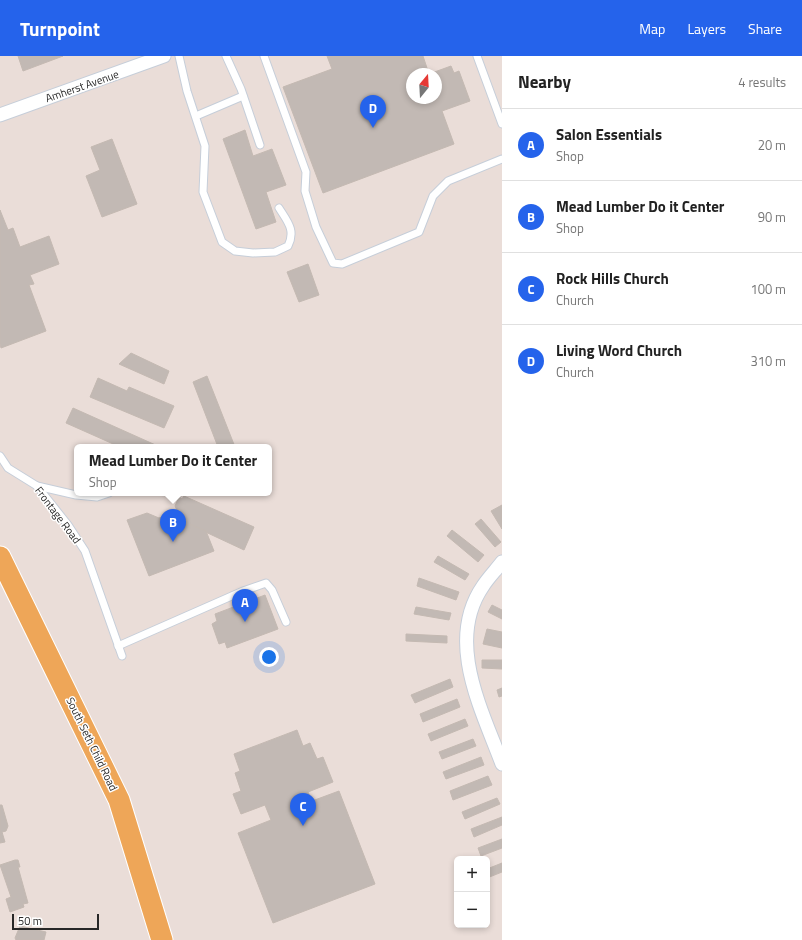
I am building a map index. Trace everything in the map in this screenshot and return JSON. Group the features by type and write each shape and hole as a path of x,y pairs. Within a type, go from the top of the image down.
{"main road":[{"name":"South Seth Child Road","path":"0,557 119,800 162,940"}],"street":[{"name":"Amherst Avenue","path":"0,115 141,60 164,56"},
{"path":"502,562 482,587 475,602 467,632 466,647 470,678 502,764"}],"lane":[{"path":"179,56 187,91 206,146 203,192 222,242 235,250 253,253 275,252 288,246 292,238 290,227 279,208"},
{"path":"226,56 243,96 260,145"},
{"path":"264,56 306,172 304,191 316,227 332,263 342,264 419,232 433,196 448,181 502,158"},
{"path":"477,56 502,124"},
{"path":"196,116 243,96"},
{"name":"Frontage Road","path":"0,456 8,468 37,486 68,525 84,551 122,656"},
{"path":"37,486 74,495"},
{"path":"86,496 100,496"},
{"path":"118,646 243,590 266,583 272,590 286,622"}],"building":[{"path":"18,56 63,56 23,71"},
{"path":"327,56 423,56 427,68 406,68 406,104 442,104 442,69 451,66 454,73 459,71 470,101 442,111 454,144 323,193 283,87 332,69"},
{"path":"245,130 253,156 272,149 286,185 266,192 276,222 256,229 223,139"},
{"path":"112,139 137,204 102,217 86,176 100,170 91,147"},
{"path":"0,210 8,230 13,228 20,247 49,236 59,264 30,275 34,284 29,285 46,331 1,348 0,344"},
{"path":"308,264 319,295 299,302 287,272"},
{"path":"131,353 169,371 164,384 119,364"},
{"path":"207,376 234,444 217,444 193,382"},
{"path":"98,378 127,391 129,387 174,406 164,428 90,397"},
{"path":"73,408 153,444 113,444 66,423"},
{"path":"184,496 254,527 244,550 182,521 175,506 179,497 182,499"},
{"path":"502,505 502,529 491,511"},
{"path":"147,513 159,518 167,515 170,520 179,516 182,521 206,531 214,551 149,576 127,520"},
{"path":"481,519 501,542 495,547 475,524"},
{"path":"452,530 484,555 478,562 447,536"},
{"path":"438,556 469,574 465,580 434,562"},
{"path":"419,578 459,592 456,600 417,586"},
{"path":"265,595 278,629 227,648 225,642 219,644 212,624 217,621 215,614"},
{"path":"492,605 502,610 502,619 488,612"},
{"path":"416,607 451,613 449,620 414,614"},
{"path":"487,629 502,632 502,648 483,644"},
{"path":"406,634 447,636 447,643 406,641"},
{"path":"482,660 502,660 502,669 482,668"},
{"path":"450,679 453,687 415,703 411,695"},
{"path":"502,688 502,696 499,697 497,690"},
{"path":"457,699 460,707 423,722 420,714"},
{"path":"465,719 468,726 431,741 428,734"},
{"path":"297,730 303,746 310,743 317,759 323,757 333,782 308,792 312,801 339,791 375,884 273,923 238,833 271,820 265,805 241,814 233,794 241,791 235,773 240,771 234,754"},
{"path":"473,739 476,746 442,759 439,752"},
{"path":"481,757 484,765 446,779 443,772"},
{"path":"488,776 492,785 453,800 450,791"},
{"path":"497,798 500,804 465,819 462,812"},
{"path":"0,805 2,805 8,826 6,831 2,832 5,842 0,843"},
{"path":"502,817 502,825 474,837 471,829"},
{"path":"502,839 502,848 481,856 478,848"},
{"path":"18,860 20,867 18,867 28,903 23,904 24,907 10,912 6,899 11,897 0,865"},
{"path":"502,863 502,872 490,877 490,868"},
{"path":"20,926 46,932 44,940 16,940 15,938"}],"place":[{"name":"Living Word Church","path":"373,128"},
{"name":"Mead Lumber Do it Center","path":"173,542"},
{"name":"Salon Essentials","path":"245,622"},
{"name":"Rock Hills Church","path":"303,826"}]}
